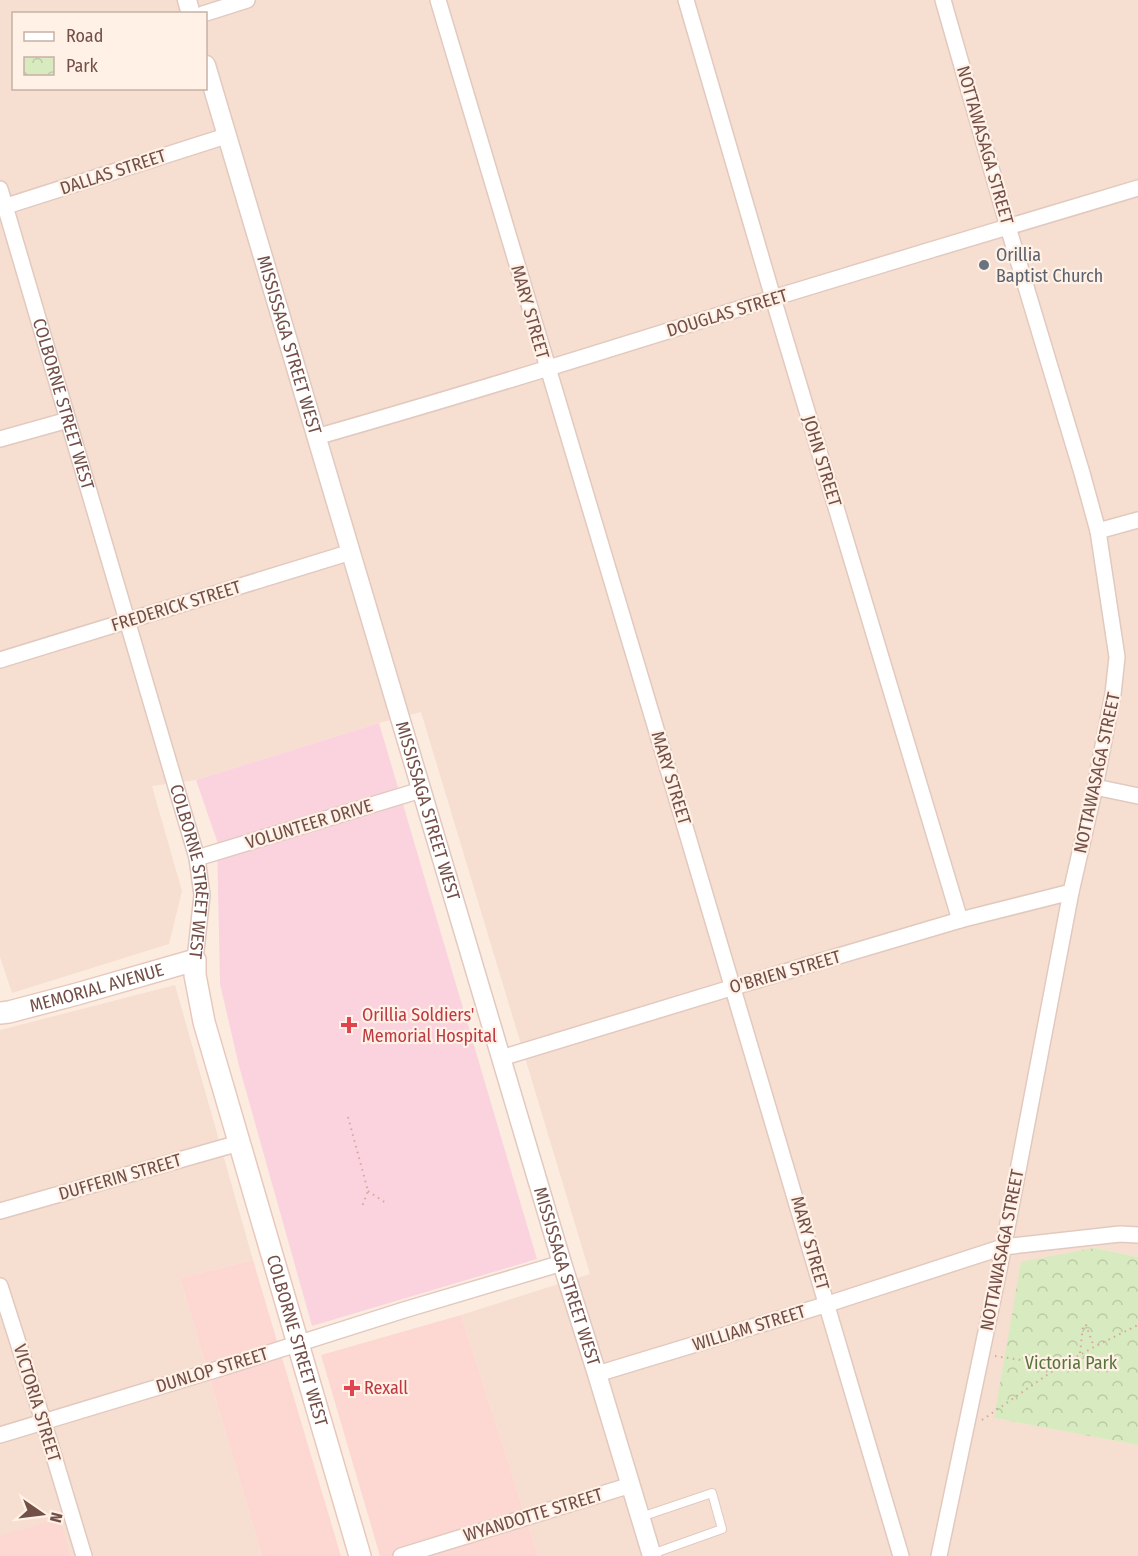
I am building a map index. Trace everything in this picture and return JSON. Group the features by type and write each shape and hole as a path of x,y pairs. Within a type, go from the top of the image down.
{"main road":[{"name":"MEMORIAL AVENUE","path":"0,1013 77,994 195,960"},
{"name":"COLBORNE STREET WEST","path":"195,960 195,975 204,1022 360,1556"}],"street":[{"path":"207,13 247,0"},
{"name":"MARY STREET","path":"438,0 734,987 901,1556"},
{"name":"JOHN STREET","path":"686,0 960,920"},
{"name":"NOTTAWASAGA STREET","path":"939,1556 982,1353 1071,892 1095,788 1113,694 1117,657 1098,531 943,0"},
{"name":"MISSISSAGA STREET WEST","path":"207,69 562,1263 652,1555"},
{"name":"DALLAS STREET","path":"2,208 226,136"},
{"name":"DOUGLAS STREET","path":"316,437 547,369 1138,188"},
{"name":"COLBORNE STREET WEST","path":"0,189 2,208 68,420 197,858 202,895 195,960"},
{"path":"0,439 68,420"},
{"path":"1098,531 1138,520"},
{"name":"FREDERICK STREET","path":"0,660 351,552"},
{"path":"1095,788 1138,796"},
{"name":"VOLUNTEER DRIVE","path":"197,858 421,790"},
{"name":"O'BRIEN STREET","path":"501,1058 960,920 1071,892"},
{"name":"DUFFERIN STREET","path":"0,1210 239,1143"},
{"name":"WILLIAM STREET","path":"597,1374 828,1304 1003,1247 1119,1234 1138,1235"},
{"name":"DUNLOP STREET","path":"0,1435 562,1263"},
{"name":"VICTORIA STREET","path":"0,1286 84,1556"},
{"name":"WYANDOTTE STREET","path":"401,1556 631,1485"}],"lane":[{"path":"641,1517 711,1493 722,1529 652,1555"}],"path":[{"path":"348,1117 369,1191 386,1203"},
{"path":"361,1209 369,1191"},
{"path":"1080,1354 1083,1326 1086,1324 1094,1347"},
{"path":"966,1431 1060,1366 1138,1325"},
{"path":"982,1353 1060,1366"}],"shaded area":[{"path":"0,0 1138,0 1138,1257 1095,1248 994,1418 1138,1445 1138,1556 538,1556 461,1315 590,1274 421,712 196,780 152,786 182,891 169,944 12,993 0,957"},
{"name":"Orillia Soldiers' Memorial Hospital","path":"379,723 537,1259 312,1326 239,1066 220,984 217,841 196,780"},
{"path":"175,985 253,1260 180,1278 262,1556 0,1556 0,1030"},
{"path":"253,1260 341,1556 262,1556 180,1278"},
{"path":"461,1315 538,1556 380,1556 321,1355"},
{"path":"60,1518 70,1556 0,1556 0,1536"}],"green space":[{"name":"Victoria Park","path":"1095,1248 1138,1257 1138,1445 994,1418 1021,1262"}],"place":[{"name":"Orillia Baptist Church","path":"984,265"},
{"name":"Orillia Soldiers' Memorial Hospital","path":"349,1025"},
{"name":"Rexall","path":"352,1388"}]}
